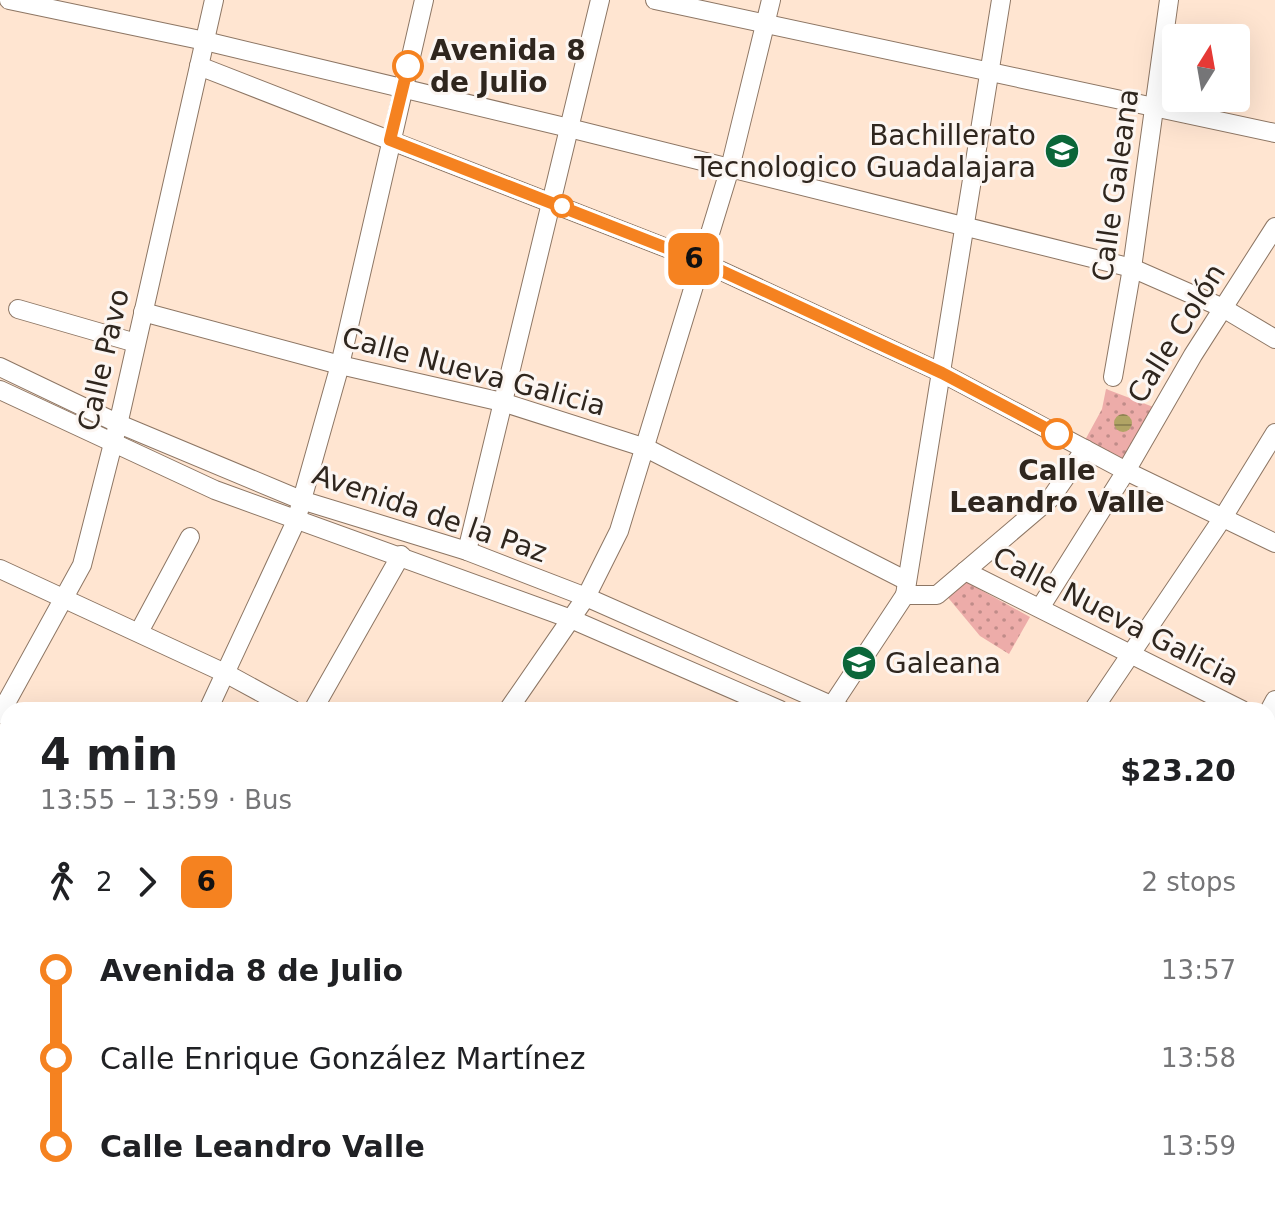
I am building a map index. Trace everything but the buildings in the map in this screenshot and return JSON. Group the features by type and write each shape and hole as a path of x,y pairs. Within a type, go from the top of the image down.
{"street":[{"path":"9,0 205,41 1132,268 1223,308 1275,339"},
{"name":"Calle Pavo","path":"7,702 67,598 82,565 119,424 214,0"},
{"path":"212,702 296,521 340,365 424,0"},
{"path":"467,551 600,0"},
{"path":"655,0 1275,133"},
{"path":"514,702 586,597 619,531 730,168 771,0"},
{"path":"839,702 906,588 1001,0"},
{"name":"Calle Galeana","path":"1113,377 1132,268 1169,0"},
{"path":"199,66 700,261 942,373 1126,471 1275,543"},
{"name":"Calle Colón","path":"1040,608 1223,308 1272,238"},
{"path":"18,309 136,343"},
{"name":"Calle Nueva Galicia","path":"143,312 340,365 502,402 646,448 906,588"},
{"name":"Avenida de la Paz","path":"0,367 119,424 301,500 467,551 586,597 819,702"},
{"name":"Avenida de la Paz","path":"0,390 113,445 296,521 401,555 571,619 762,702"},
{"path":"1098,702 1222,519 1275,433"},
{"path":"906,588 937,595 1051,498 1085,449"},
{"path":"139,632 190,537"},
{"path":"318,702 401,555"},
{"path":"0,569 227,674 278,702"},
{"name":"Calle Nueva Galicia","path":"965,571 1226,702"}],"shaded area":[{"path":"1106,389 1156,408 1125,461 1084,442 1102,409"},
{"path":"1119,414 1127,414 1132,423 1130,430 1119,432 1114,427 1114,419"},
{"path":"961,579 1030,617 1009,654 980,636 945,594"}],"bus line":[{"name":"6","path":"408,66 390,140 700,261 942,373 1057,434"}],"place":[{"name":"Avenida 8 de Julio","path":"408,66"},
{"name":"Bachillerato Tecnologico Guadalajara","path":"1062,151"},
{"name":"Calle Leandro Valle","path":"1057,434"},
{"name":"Galeana","path":"859,663"}]}
